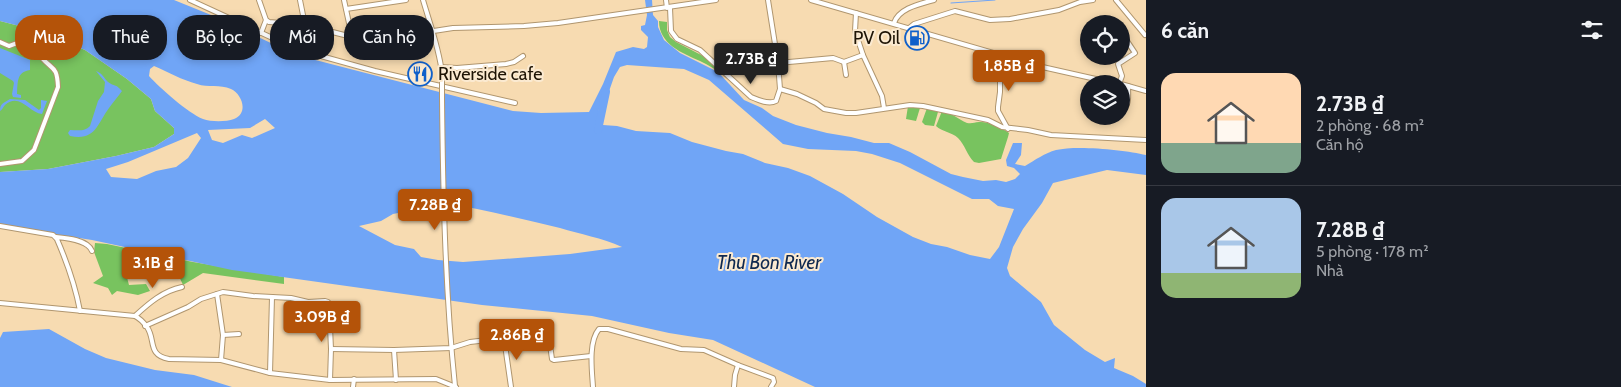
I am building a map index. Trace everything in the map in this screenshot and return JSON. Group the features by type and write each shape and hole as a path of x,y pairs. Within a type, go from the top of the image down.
{"street":[{"path":"190,0 301,50 375,71 515,103"},
{"path":"259,0 266,20 261,33"},
{"path":"300,0 304,15"},
{"path":"344,0 347,15"},
{"path":"346,9 406,0"},
{"path":"423,0 427,15"},
{"path":"666,0 672,31 677,39 700,50 751,97 756,100 773,103 776,101 780,89 768,0"},
{"path":"434,31 453,28 536,25 716,0"},
{"path":"811,0 1007,57 1080,76"},
{"path":"894,24 901,12 934,0"},
{"path":"909,28 914,24 955,11 986,19 1001,20 1059,10 1092,0"},
{"path":"1116,0 1145,35"},
{"path":"856,13 856,31 863,55 882,96 884,108"},
{"path":"266,20 270,22"},
{"path":"0,304 135,316 140,318 147,327 155,351 162,358 221,360 270,373 330,380 436,379 456,387 451,348 443,204 442,73 434,36"},
{"path":"0,42 9,46 29,41 54,68 58,77 58,88 34,150 22,161 0,164"},
{"path":"1130,46 1134,53 1130,56"},
{"path":"778,63 833,58 844,62 863,55"},
{"path":"441,67 456,68 506,64 514,62 523,56"},
{"path":"1007,57 1000,78 998,111 1008,129"},
{"path":"844,62 846,75"},
{"path":"1130,87 1146,91"},
{"path":"780,89 797,94 824,109 846,113 910,105 936,108 988,120 1008,129 1028,130 1050,135 1146,140"},
{"path":"0,226 54,235 69,267 80,311"},
{"path":"56,238 85,243 90,246 92,251"},
{"path":"135,316 159,296 172,289 182,288"},
{"path":"145,326 188,307 200,299 225,292 291,298 308,302 328,302 331,349 330,380"},
{"path":"218,294 219,317 223,335 221,360"},
{"path":"270,373 272,297"},
{"path":"593,387 591,356 595,334 599,329 608,329 681,350 704,350 773,378 774,382 771,387"},
{"path":"223,335 238,334"},
{"path":"331,349 394,350 451,348 470,342 522,336 548,337 552,359 554,360 591,356"},
{"path":"504,338 511,387"},
{"path":"394,350 396,380"},
{"path":"734,387 738,365"},
{"path":"353,387 354,380"}],"green space":[{"path":"0,21 15,25 15,60 83,60 83,49 85,50 93,56 93,60 99,60 151,99 155,111 174,128 174,134 154,147 48,169 0,172"},
{"path":"659,21 667,22 667,30 670,37 676,42 707,58 727,75 673,47 663,36"},
{"path":"908,106 918,106 920,108 916,121 906,119"},
{"path":"927,108 938,112 934,126 925,125 922,122"},
{"path":"942,111 967,123 986,123 999,127 1009,133 1001,159 979,163 974,162 958,138 936,126"},
{"path":"95,243 284,277 284,284 203,273 183,285 178,274 167,269 141,270 134,277 131,269 125,270 129,285 146,284 150,291 138,295 117,291 112,295 108,288 93,283 103,276 94,252"}],"water":[{"name":"Thu Bon River","path":"0,0 174,0 211,15 177,15 177,60 260,60 260,38 270,43 270,60 315,60 513,111 541,113 589,112 616,52 633,47 644,49 647,47 648,37 641,30 641,26 645,25 647,15 645,0 652,0 653,15 658,21 658,27 664,40 680,53 718,72 744,100 762,108 773,116 796,125 874,143 889,143 951,174 983,181 996,180 1006,182 1015,179 1020,174 1014,168 1007,166 1006,160 1013,143 1022,143 1021,155 1015,164 1025,166 1056,150 1076,148 1126,151 1146,155 1146,175 1107,170 1053,183 1013,247 1007,268 1010,276 1041,302 1054,325 1085,350 1105,362 1115,358 1114,368 1133,376 1146,384 1146,387 815,387 713,340 669,333 592,316 482,305 232,270 92,240 0,226 0,172 48,169 116,156 154,147 174,134 174,128 155,111 151,99 99,60 167,60 167,15 93,15 93,56 83,49 83,15 15,15 15,25 0,21","holes":["627,65 684,69 709,80 783,144 808,149 856,151 872,154 900,163 972,199 989,199 998,206 1014,209 999,247 990,259 931,244 913,237 877,217 843,194 810,176 788,168 765,163 743,154 692,142 670,133 636,131 617,126 603,125 598,116 598,111 607,97 614,77 620,67","154,66 197,84 223,87 235,91 241,99 243,108 239,116 227,121 214,121 197,116 182,106 149,76 150,69","265,119 275,128 252,138 242,135 223,143 212,140 208,130 250,128","197,133 201,138 188,158 176,167 156,171 137,179 111,177 106,169 128,162","443,204 488,211 560,228 622,247 570,254 463,262 421,257 414,249 395,245 359,226 381,221 393,214"]},
{"path":"0,48 15,54 15,60 30,60 30,70 22,73 18,82 17,94 21,95 21,98 13,97 13,81 0,73"},
{"path":"96,71 122,91 91,134 79,137 70,136 68,133 70,130 83,130 90,126 98,101 104,92 105,82"},
{"path":"10,99 25,100 39,110 41,108 41,100 47,101 42,114 15,101 5,105 0,111 4,102"},
{"path":"49,329 85,349 106,358 155,370 194,375 232,387 0,387 0,338 3,332"}],"waterway":[{"path":"951,3 995,0"},
{"path":"598,130 606,92"}],"place":[{"name":"PV Oil","path":"917,38"},
{"name":"Riverside cafe","path":"420,74"}]}
